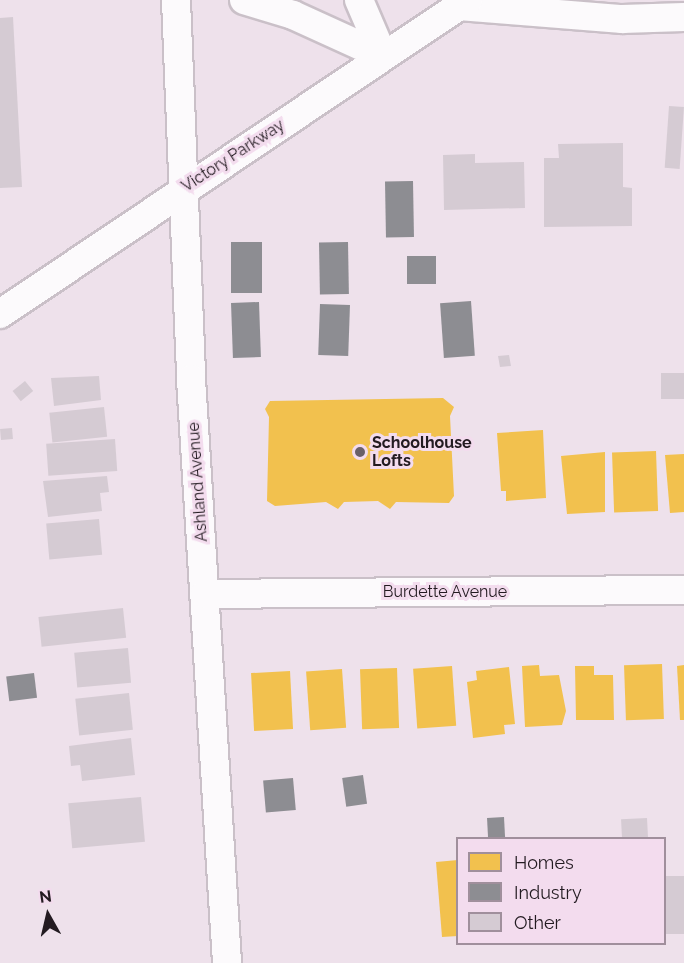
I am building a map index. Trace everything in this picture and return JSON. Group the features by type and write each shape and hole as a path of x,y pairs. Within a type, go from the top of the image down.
{"street":[{"name":"Ashland Avenue","path":"176,0 205,594 227,963"},
{"path":"244,0 293,15 383,56"},
{"path":"359,0 383,56"},
{"name":"Victory Parkway","path":"0,314 184,188 464,3"},
{"path":"464,3 622,19 684,17"},
{"name":"Burdette Avenue","path":"205,594 684,590"}],"building: Homes":[{"name":"Schoolhouse Lofts","path":"443,398 454,407 450,416 454,496 449,503 396,502 390,509 378,501 344,502 338,509 326,502 275,506 267,501 269,417 265,409 270,401"},
{"path":"543,430 546,498 506,501 506,491 501,491 497,433"},
{"path":"656,451 658,511 614,512 612,453"},
{"path":"605,452 605,512 567,514 561,456"},
{"path":"684,454 684,512 670,513 665,455"},
{"path":"662,664 664,719 626,720 624,665"},
{"path":"539,665 540,676 559,675 566,711 562,725 525,727 522,666"},
{"path":"684,665 684,720 680,720 677,666"},
{"path":"452,666 456,726 417,729 413,669"},
{"path":"575,666 594,666 594,675 613,675 614,720 576,720"},
{"path":"509,667 515,724 504,725 505,734 473,738 467,682 477,680 476,671"},
{"path":"397,668 399,728 362,729 360,669"},
{"path":"342,669 346,728 310,730 306,672"},
{"path":"290,671 293,729 254,731 251,673"},
{"path":"456,860 456,936 442,937 436,862"}],"building: Industry":[{"path":"385,181 413,181 414,237 386,237"},
{"path":"231,242 262,242 262,293 231,293"},
{"path":"348,242 349,294 320,294 319,243"},
{"path":"407,256 436,256 436,284 407,284"},
{"path":"471,301 475,356 444,358 440,303"},
{"path":"259,302 261,357 233,358 231,303"},
{"path":"320,304 350,305 348,356 318,355"},
{"path":"34,673 37,698 9,701 6,676"},
{"path":"363,775 367,804 346,807 342,778"},
{"path":"293,778 296,810 266,812 263,781"},
{"path":"504,817 505,837 488,837 487,818"}],"building: Other":[{"path":"13,17 22,187 0,188 0,18"},
{"path":"669,106 684,107 680,169 665,168"},
{"path":"623,143 623,187 632,188 632,226 544,227 544,158 559,158 558,144"},
{"path":"475,154 475,163 524,162 525,208 444,210 443,155"},
{"path":"509,355 511,366 500,367 498,356"},
{"path":"661,373 684,373 684,399 661,399"},
{"path":"99,376 101,400 54,406 51,378"},
{"path":"25,381 33,391 21,401 13,391"},
{"path":"104,407 107,437 52,443 49,413"},
{"path":"12,428 13,439 1,440 0,429"},
{"path":"115,439 117,471 48,476 46,444"},
{"path":"107,476 109,492 100,493 102,511 48,517 43,481"},
{"path":"99,519 102,555 49,559 46,524"},
{"path":"123,608 126,638 42,647 38,617"},
{"path":"128,648 131,683 77,688 74,653"},
{"path":"129,693 133,730 79,735 75,699"},
{"path":"131,738 135,775 82,781 80,765 71,766 69,746"},
{"path":"141,797 145,842 72,848 68,803"},
{"path":"647,818 648,837 622,837 621,819"},
{"path":"666,876 684,876 684,934 666,934"}],"place":[{"name":"Schoolhouse Lofts","path":"360,452"}]}
